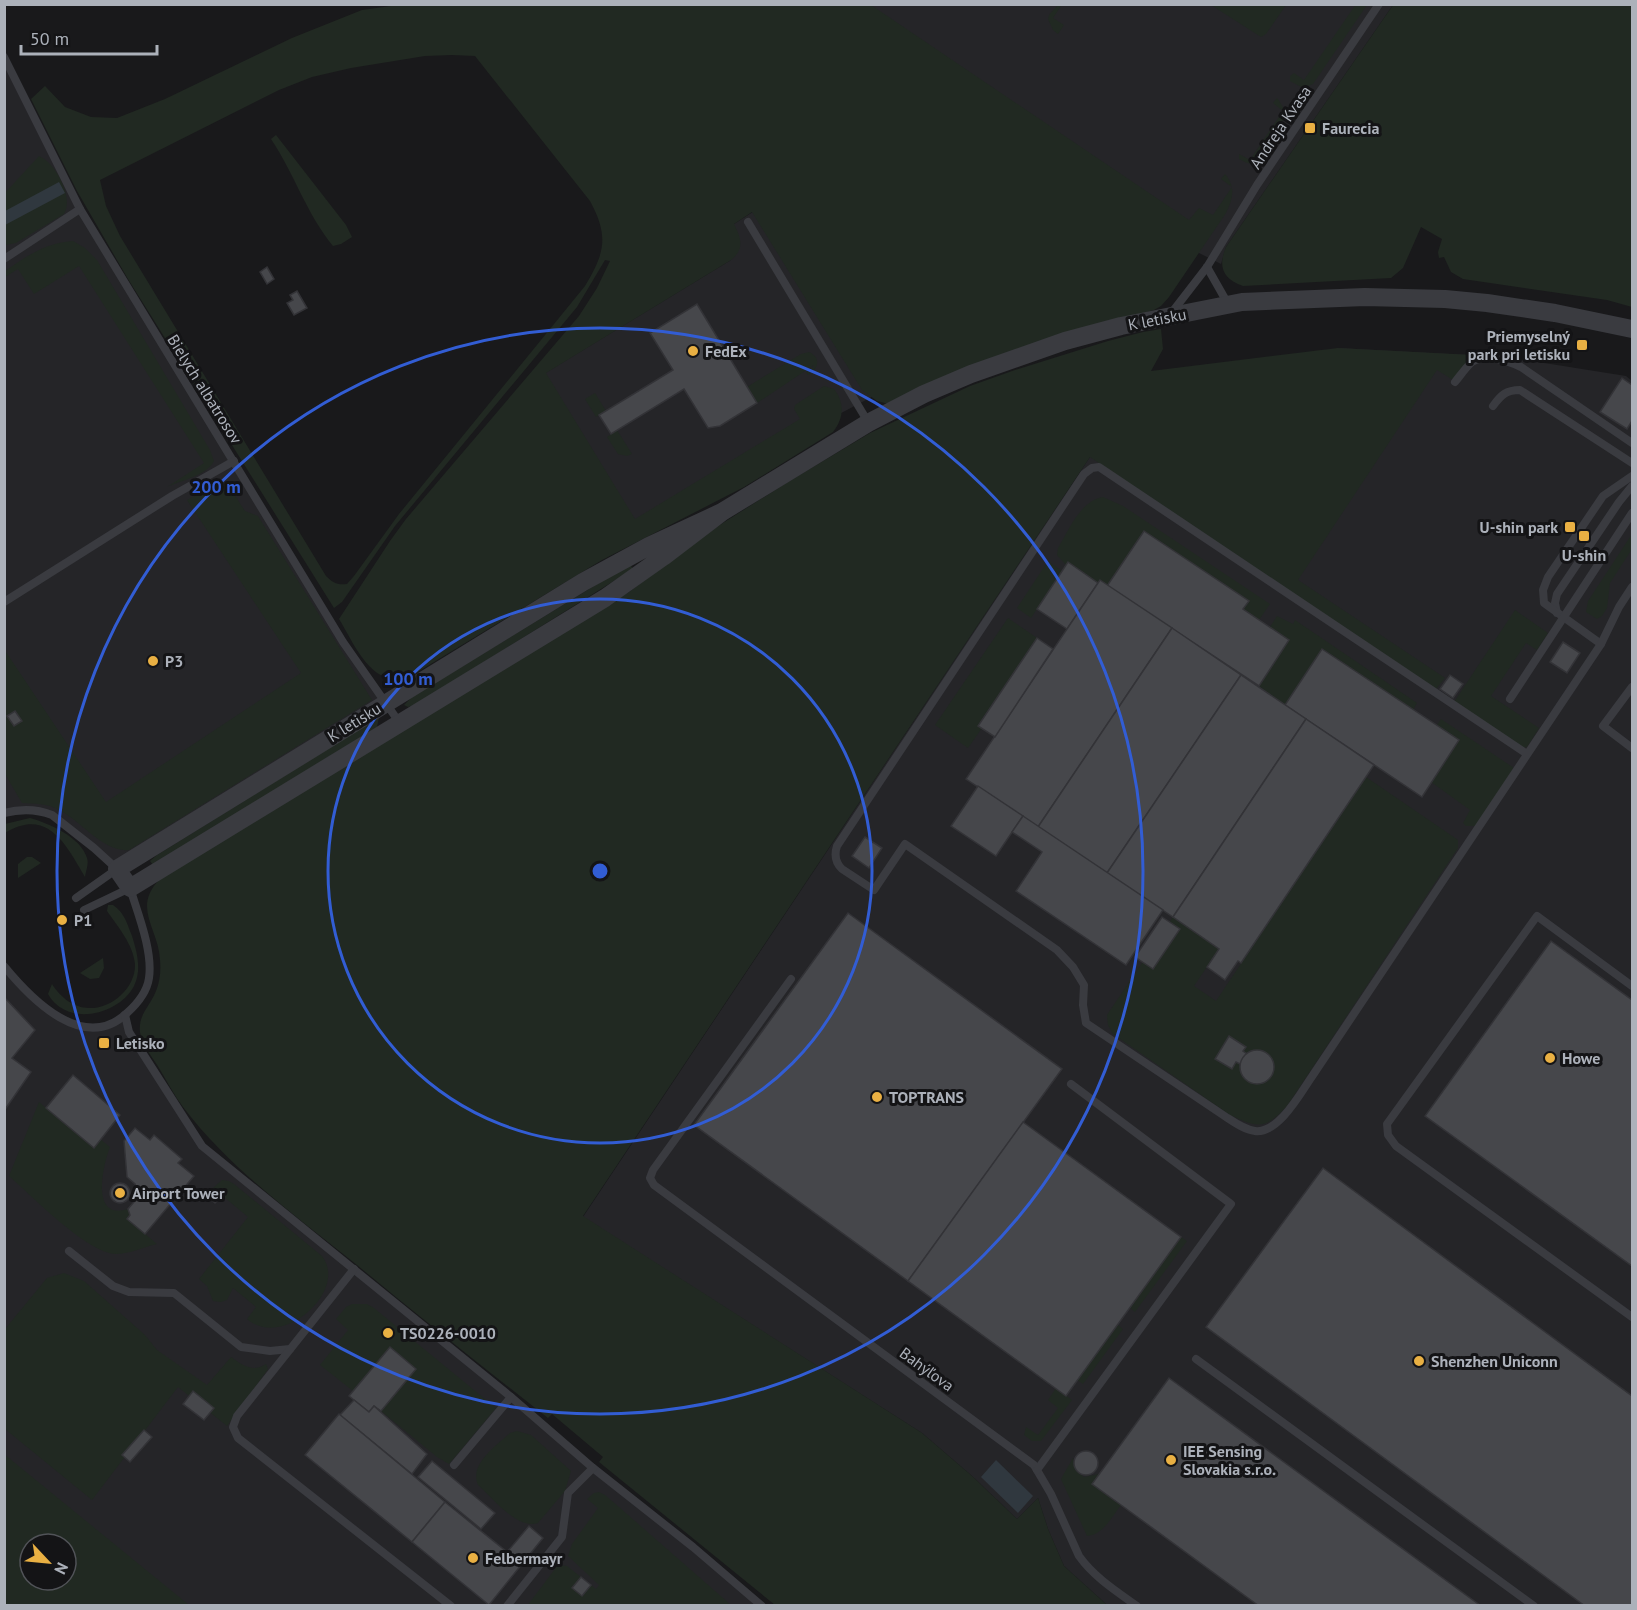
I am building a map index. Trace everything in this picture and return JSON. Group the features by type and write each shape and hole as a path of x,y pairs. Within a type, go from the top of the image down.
{"street":[{"name":"K letisku","path":"130,888 605,598 722,512 868,423 924,394 1014,357 1121,326 1228,304 1365,297 1445,299 1555,314 1632,329"},
{"name":"K letisku","path":"117,869 583,582 649,546 722,512"},
{"path":"117,869 130,888"}],"lane":[{"name":"Andreja Kvasa","path":"1169,317 1207,267 1257,185 1379,4"},
{"name":"Bielych albatrosov","path":"4,57 80,209 343,642 400,723"},
{"path":"4,259 80,209"},
{"path":"748,222 868,423"},
{"path":"1207,267 1228,304"},
{"path":"1455,382 1473,362 1482,359 1507,361 1521,367 1632,443"},
{"path":"1492,406 1509,390 1520,390 1632,463"},
{"path":"4,602 172,496 234,461"},
{"path":"1527,754 1099,467 1092,468 1084,474 837,846 835,858 842,869 874,890 905,844 1057,950 1073,967 1084,985 1083,1005 1086,1023 1226,1117 1246,1129 1263,1131 1275,1126 1282,1119 1313,1075 1601,644 1619,607 1632,587"},
{"path":"1601,644 1544,603 1543,590 1548,577 1603,496 1632,476"},
{"path":"1560,615 1555,603 1557,594 1632,486"},
{"path":"1510,699 1560,615 1632,513"},
{"path":"1632,687 1603,726 1632,748"},
{"path":"4,813 26,810 52,815 117,869 76,898"},
{"path":"4,966 35,1000 70,1023 80,1026 102,1025 125,1015 138,1002 149,978 147,945 130,888 84,910"},
{"path":"1632,986 1537,916 1387,1124 1388,1134 1396,1146 1632,1317"},
{"name":"Bahýľova","path":"791,979 653,1170 651,1178 659,1190 1012,1448 1037,1470 1086,1566 1096,1576 1137,1605"},
{"path":"125,1015 129,1032 202,1146 762,1605"},
{"path":"1037,1470 1231,1204 1071,1084"},
{"path":"69,1251 113,1286 144,1294 174,1293 241,1347 270,1351 290,1349"},
{"path":"354,1269 237,1416 233,1427 238,1438 451,1605"},
{"path":"1196,1359 1534,1605"},
{"path":"454,1465 511,1397"},
{"path":"507,1605 562,1537 568,1493 593,1468"}],"shaded area":[{"path":"833,4 1393,5 1226,247 1221,264 1199,253 1185,225 1081,157 1003,112"},
{"path":"1356,4 1367,5 1313,84 1303,88 1290,81 1290,76 1294,73 1304,80"},
{"path":"398,5 871,5 1189,220 1199,208 1213,215 1232,187 1232,198 1226,213 1161,306 1090,328 889,404 877,401 862,390 752,212 734,224 740,247 731,260 546,373 635,519 800,419 794,409 795,405 824,386 834,389 838,394 842,410 833,432 744,487 602,560 411,676 398,679 386,678 376,672 359,653 339,619 406,519 579,316 597,288 610,261 605,260 577,307 395,526 342,602 334,608 128,279 77,191 31,99 45,86 65,107 91,117 117,118 165,99 292,38 362,10","holes":["425,56 475,56 590,201 600,224 602,235 600,254 585,286 399,514 354,576 347,584 338,584 326,576 120,236 106,206 100,180 279,90 312,77"]},
{"path":"1211,5 1286,5 1266,34 1261,37"},
{"path":"1393,5 1632,5 1632,307 1607,300 1463,279 1451,272 1444,257 1439,258 1438,252 1442,239 1421,227 1403,268 1391,278 1243,286 1226,276 1222,260 1226,247"},
{"path":"1057,6 1061,6 1053,18 1064,25 1058,34 1053,30 1048,19"},
{"path":"4,58 80,209 343,642 386,702 117,869 52,815 5,813"},
{"path":"1277,98 1283,107 1284,116 1270,147 1255,163 1239,159 1239,154 1250,160 1283,111 1273,103"},
{"path":"276,135 346,225 352,237 333,246 308,207 271,139"},
{"path":"39,156 51,166 62,182 67,199 64,214 16,243 5,245 4,194"},
{"path":"1225,174 1228,179 1232,187 1221,179"},
{"path":"59,182 65,193 5,225 5,211"},
{"path":"759,208 883,391 790,440 636,529 542,375 731,260 734,224"},
{"path":"73,241 85,248 97,260 210,450 214,461 200,474 167,487 204,463 79,266 34,294 18,269 5,277 5,271 37,251 54,244"},
{"path":"1161,329 1163,349 1151,371 1338,348 1473,355 1453,380 1437,370 1298,580 1445,678 1436,689 1090,457 583,1216 922,1433 1017,1519 1038,1498 1064,1566 1107,1605 775,1605 599,1462 603,1457 552,1414 548,1418 288,1210 221,1151 201,1130 177,1098 141,1037 141,1021 156,991 160,972 159,949 147,909 151,890 159,880 629,592 715,528 870,433 970,386 1108,341"},
{"path":"1338,348 1506,357 1626,376 1632,381 1632,1605 1107,1605 1064,1566 1038,1498 1017,1519 922,1433 583,1217 1090,457"},
{"path":"809,352 817,360 816,367 811,373 808,375 806,372 814,365 757,403 747,387 801,354"},
{"path":"595,393 606,411 596,417 585,399"},
{"path":"617,430 632,454 627,456 618,454 607,437"},
{"path":"222,484 228,485 245,511 258,516 372,700 129,850 120,850 101,841 67,815 50,806 22,803 5,774 4,649 106,802 301,673 187,500"},
{"path":"1103,497 1123,506 1270,604 1259,620 1243,609 1248,601 1144,531 1107,586 1100,580 1098,583 1068,563 1066,565 1057,555 1058,548 1082,510 1088,504"},
{"path":"1632,534 1632,549 1610,583 1607,608 1597,619 1586,612 1588,601"},
{"path":"1048,561 1062,571 1031,618 1017,608"},
{"path":"630,564 633,569 415,705 408,707 404,705 412,697"},
{"path":"1515,610 1548,633 1537,650 1526,643 1491,696 1539,728 1527,747 1523,748 1454,702"},
{"path":"1277,616 1293,624 1295,620 1417,703 1413,710 1323,649 1285,705 1259,686 1289,640 1270,627"},
{"path":"1008,618 1037,638 978,725 982,728 968,748 935,725"},
{"path":"379,717 377,727 153,865 150,861 157,855"},
{"path":"1441,719 1514,768 1476,826 1466,826 1463,823 1470,810 1431,782 1437,725"},
{"path":"1366,777 1458,840 1458,848 1287,1106 1267,1123 1248,1122 1230,1115 1113,1034 1108,1025 1107,1015 1173,917 1219,949 1194,986 1216,1001"},
{"path":"30,818 63,832 84,850 88,860 85,877 63,842 44,827 33,824 20,826 5,833 5,824"},
{"path":"27,857 32,857 41,863 18,878 18,864"},
{"path":"108,905 113,905 125,919 136,948 138,974 134,986 116,1005 105,1010 92,1014 67,1011 56,1004 48,994 52,984 68,1001 83,1008 89,1008 114,1001 131,981 134,973 134,957 124,936 107,911"},
{"path":"103,958 104,968 99,978 90,979 80,973"},
{"path":"5,966 20,985 70,1023 102,1025 125,1015 129,1032 202,1146 762,1605 5,1606"},
{"path":"39,1102 93,1147 100,1139 110,1147 103,1178 104,1199 108,1207 116,1211 128,1209 130,1215 128,1218 131,1222 157,1244 121,1254 104,1251 75,1234 9,1176"},
{"path":"222,1180 234,1184 322,1256 328,1270 327,1285 308,1312 293,1322 277,1327 261,1327 247,1319 256,1307 233,1288 227,1300 213,1301 207,1286 199,1279 248,1217 213,1188"},
{"path":"1181,1237 1187,1241 1135,1312 1130,1308"},
{"path":"64,1273 84,1281 145,1335 157,1350 207,1385 231,1357 248,1367 257,1368 266,1364 268,1369 227,1426 178,1387 92,1500 5,1429 5,1329 47,1278"},
{"path":"352,1304 367,1304 374,1308 496,1408 449,1464 437,1457 381,1411 416,1369 390,1347 353,1391 320,1365 348,1330 336,1319 346,1307"},
{"path":"1118,1325 1123,1329 1083,1384 1077,1380"},
{"path":"1056,1388 1072,1400 1041,1441 1032,1441 1024,1435 1026,1427 1038,1435 1058,1408 1048,1400"},
{"path":"517,1431 531,1435 571,1471 565,1491 538,1523 522,1522 506,1512 478,1485 476,1477 480,1463 485,1456 510,1433"},
{"path":"4,1454 189,1605 5,1605"},
{"path":"1073,1458 1075,1470 1084,1477 1099,1474 1092,1484 1121,1505 1107,1525 1093,1535 1087,1536 1061,1479"},
{"path":"996,1460 1033,1496 1018,1513 981,1477"},
{"path":"599,1492 731,1605 527,1606 558,1565 567,1566 596,1589 599,1585 568,1556 572,1544 598,1508 587,1499"}],"building":[{"path":"267,267 274,279 267,284 260,272"},
{"path":"297,291 307,308 294,315 287,303 293,300 290,295"},
{"name":"FedEx","path":"697,304 757,403 720,426 708,428 684,389 611,434 599,415 673,370 650,333"},
{"path":"1622,378 1632,385 1632,421 1627,429 1600,412"},
{"path":"1144,531 1249,601 1243,609 1289,640 1259,686 1107,586"},
{"path":"1068,562 1098,583 1067,629 1037,609"},
{"path":"1100,580 1172,628 1038,827 966,779"},
{"path":"1172,628 1241,675 1107,873 1038,827"},
{"path":"1037,638 1053,649 995,737 978,726"},
{"path":"1563,642 1580,653 1567,673 1550,662"},
{"path":"1322,649 1459,740 1422,797 1285,705"},
{"path":"1241,675 1306,719 1173,917 1107,873"},
{"path":"1450,675 1463,684 1453,698 1440,689"},
{"path":"15,711 22,721 14,726 7,716"},
{"path":"1306,719 1374,765 1241,963 1238,961 1225,980 1207,967 1219,949 1173,917"},
{"path":"978,786 1023,816 996,856 951,826"},
{"path":"1023,816 1163,910 1126,965 1016,891 1042,852 1012,832"},
{"path":"865,837 882,848 869,868 852,856"},
{"path":"848,913 1062,1069 908,1281 694,1125"},
{"path":"1162,917 1180,929 1153,969 1135,957"},
{"name":"Howe","path":"1551,941 1632,1000 1632,1266 1425,1116"},
{"path":"4,997 35,1030 12,1058 31,1072 4,1111"},
{"path":"1229,1036 1246,1047 1243,1051 1247,1054 1240,1064 1236,1062 1232,1069 1215,1059"},
{"path":"1257,1050 1269,1055 1274,1067 1269,1079 1257,1084 1245,1079 1240,1067 1245,1055"},
{"path":"73,1075 120,1115 94,1148 46,1108"},
{"path":"1023,1122 1181,1237 1066,1396 908,1281"},
{"path":"135,1128 150,1140 154,1135 182,1159 178,1163 194,1176 145,1234 127,1219 130,1215 128,1209 134,1202 137,1191 135,1184 127,1177 124,1141"},
{"name":"Shenzhen Uniconn","path":"1323,1168 1632,1396 1632,1606 1585,1606 1206,1327"},
{"name":"Airport Tower","path":"116,1183 124,1183 130,1189 130,1197 124,1203 116,1203 110,1197 110,1189"},
{"path":"215,1192 221,1197 215,1203 209,1198"},
{"name":"TS0226-0010","path":"388,1329 393,1333 389,1337 384,1333"},
{"path":"390,1347 416,1369 381,1411 374,1406 369,1412 349,1396"},
{"path":"1169,1378 1481,1606 1259,1606 1092,1484"},
{"path":"193,1391 214,1408 204,1420 183,1404"},
{"path":"354,1400 369,1412 374,1406 427,1454 412,1474 340,1415"},
{"path":"339,1414 445,1502 412,1542 305,1455"},
{"path":"144,1430 152,1437 130,1462 122,1455"},
{"path":"1086,1451 1091,1452 1097,1458 1097,1468 1091,1474 1086,1475 1081,1474 1075,1468 1074,1463 1075,1458 1081,1452"},
{"path":"432,1461 495,1513 481,1529 418,1477"},
{"name":"Felbermayr","path":"445,1502 522,1564 489,1605 412,1542"},
{"path":"529,1526 543,1538 522,1564 507,1552"},
{"path":"581,1577 591,1585 582,1596 572,1588"}],"place":[{"name":"Faurecia","path":"1310,128"},
{"name":"Priemyselný park pri letisku","path":"1582,345"},
{"name":"FedEx","path":"693,351"},
{"name":"U-shin park","path":"1570,527"},
{"name":"U-shin","path":"1584,536"},
{"name":"P3","path":"153,661"},
{"name":"P1","path":"62,920"},
{"name":"Letisko","path":"104,1043"},
{"name":"Howe","path":"1550,1058"},
{"name":"TOPTRANS","path":"877,1097"},
{"name":"Airport Tower","path":"120,1193"},
{"name":"TS0226-0010","path":"388,1333"},
{"name":"Shenzhen Uniconn","path":"1419,1361"},
{"name":"IEE Sensing Slovakia s.r.o.","path":"1171,1460"},
{"name":"Felbermayr","path":"473,1558"}]}
